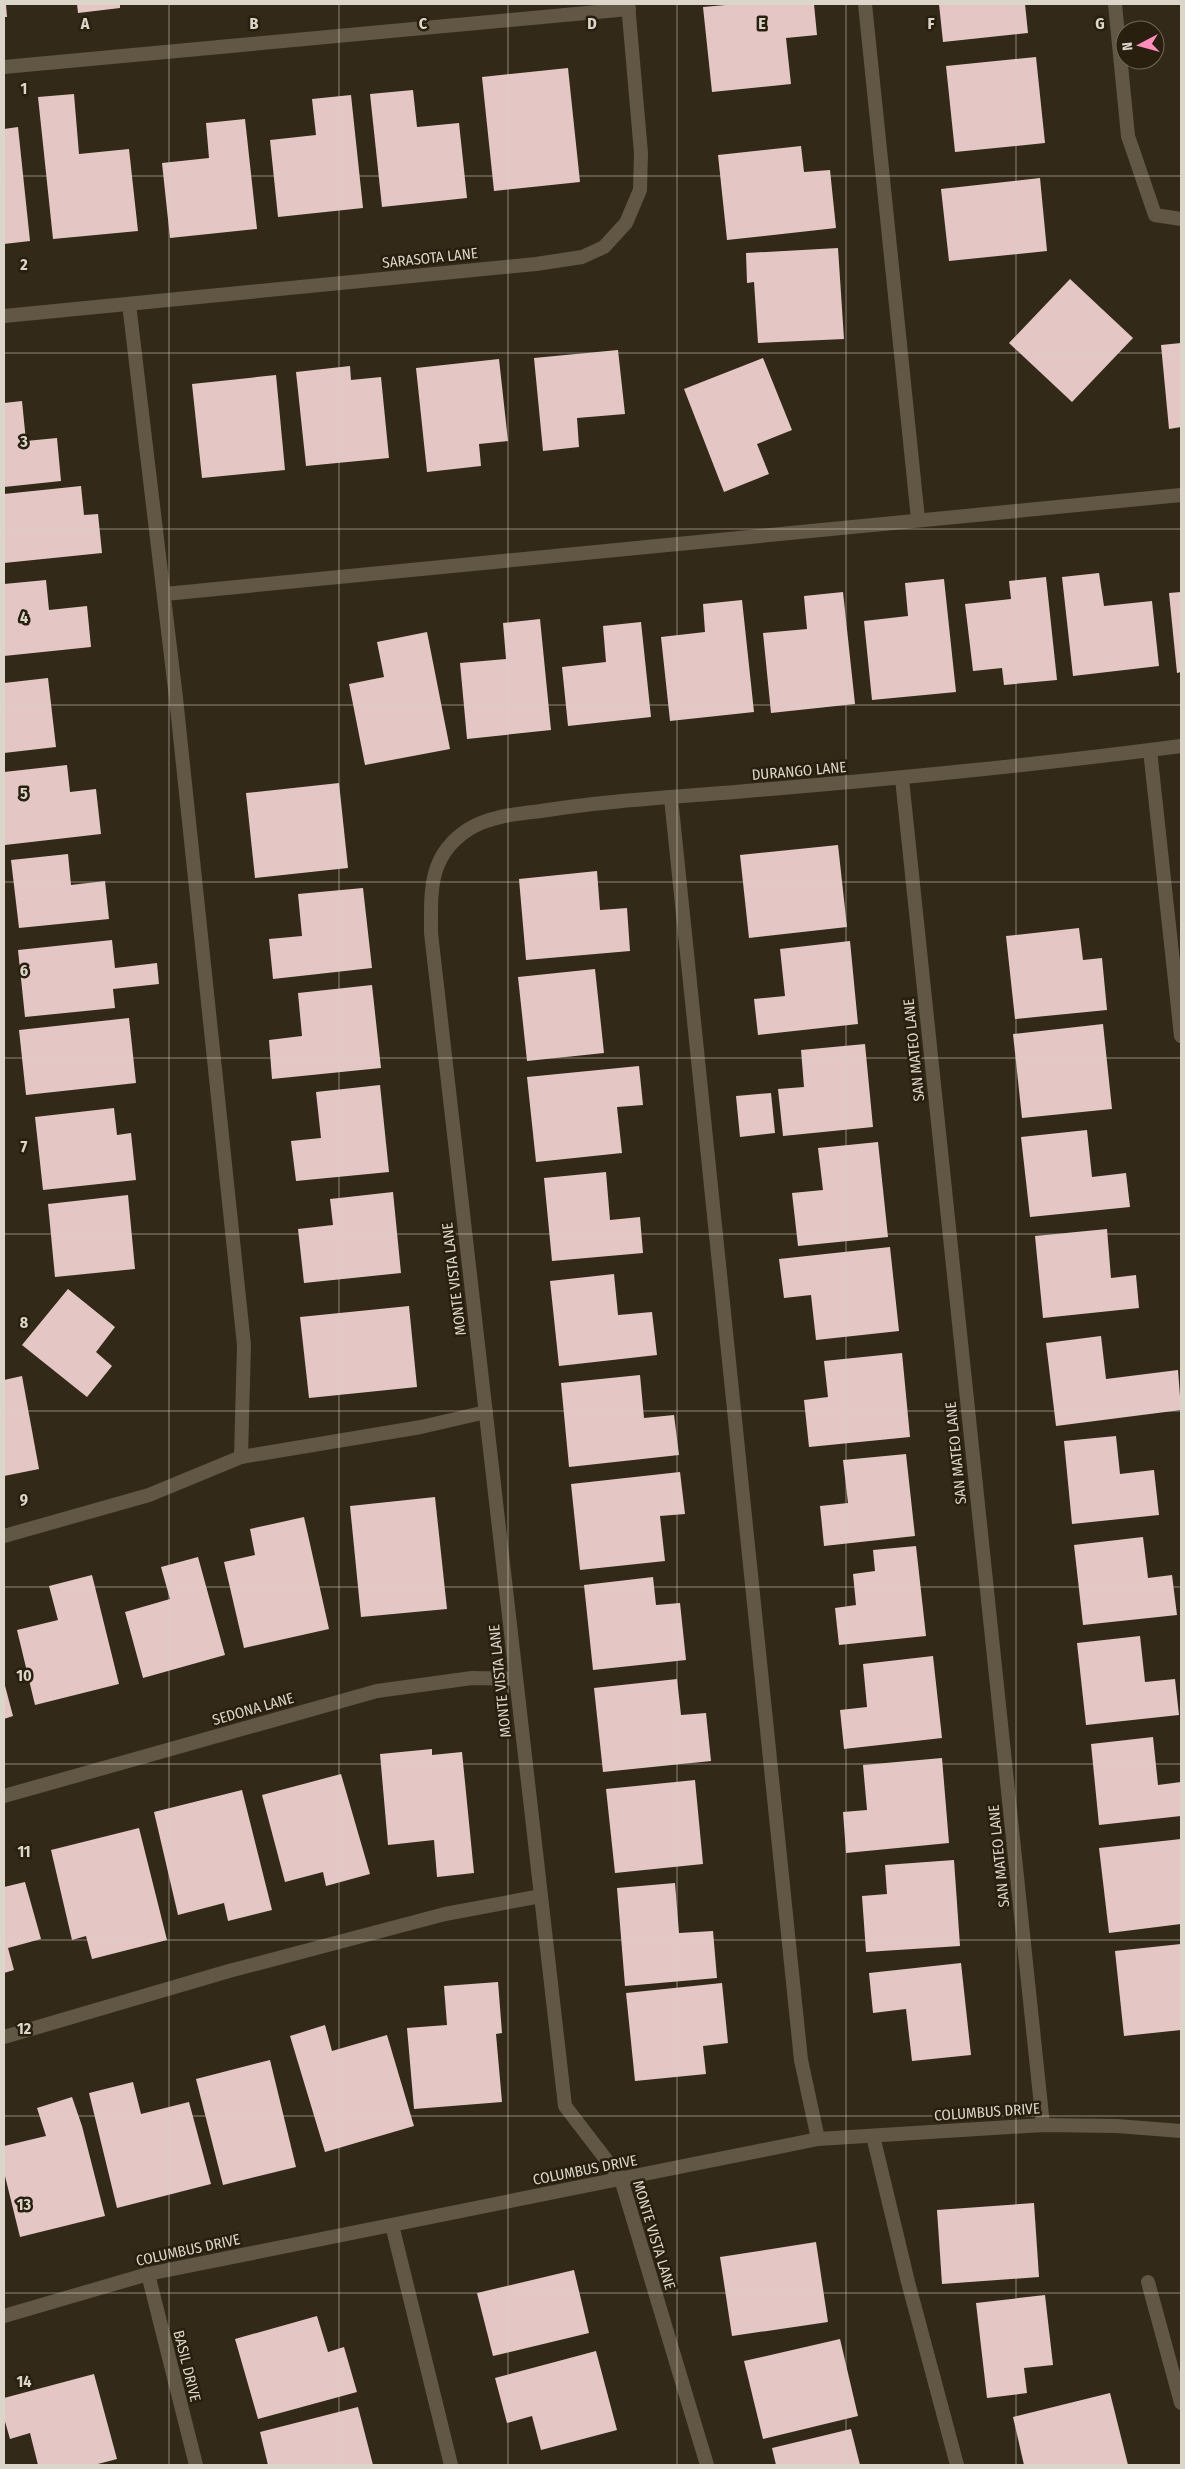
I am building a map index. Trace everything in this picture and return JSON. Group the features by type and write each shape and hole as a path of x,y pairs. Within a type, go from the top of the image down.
{"street":[{"path":"865,4 918,519"},
{"path":"1115,4 1128,136 1155,215 1181,220"},
{"path":"4,67 628,6"},
{"name":"SARASOTA LANE","path":"4,316 536,264 582,257 604,247 626,223 640,190 641,153 628,6"},
{"path":"129,304 165,594 244,1345 241,1457"},
{"path":"165,594 918,519 1181,496"},
{"name":"DURANGO LANE","path":"437,864 445,850 469,829 494,818 575,806 902,778 1181,746"},
{"path":"1150,750 1181,1036"},
{"name":"SAN MATEO LANE","path":"902,778 1043,2124"},
{"path":"671,798 801,2060 818,2139"},
{"name":"MONTE VISTA LANE","path":"437,864 431,894 431,933 565,2106 621,2179 707,2465"},
{"path":"4,1536 149,1495 241,1457 421,1427 486,1412"},
{"name":"SEDONA LANE","path":"4,1796 377,1691 472,1678 516,1679"},
{"path":"4,2037 228,1971 445,1914 541,1896"},
{"name":"COLUMBUS DRIVE","path":"4,2316 148,2274 818,2139 1043,2124 1117,2126 1181,2131"},
{"path":"874,2136 908,2282 957,2465"},
{"path":"392,2225 450,2465"},
{"name":"BASIL DRIVE","path":"148,2274 196,2465"},
{"path":"1148,2282 1181,2403"}],"building":[{"path":"4,4 6,4 7,17 4,17"},
{"path":"77,4 120,4 120,8 78,13"},
{"path":"737,4 814,4 817,35 786,38 791,84 712,92 703,7"},
{"path":"939,4 1025,4 1028,33 943,42"},
{"path":"1036,57 1045,143 955,152 946,66"},
{"path":"568,68 580,182 494,191 482,77"},
{"path":"413,90 417,127 459,123 467,198 382,207 370,94"},
{"path":"74,94 79,154 129,149 138,231 53,239 38,97"},
{"path":"351,95 363,208 278,217 270,140 316,135 312,99"},
{"path":"245,119 257,229 170,238 162,163 209,158 206,123"},
{"path":"18,127 30,241 4,244 4,129"},
{"path":"801,146 804,172 830,170 836,228 727,240 718,155"},
{"path":"1040,178 1047,251 949,261 941,189"},
{"path":"838,248 844,339 758,343 754,282 747,283 746,253"},
{"path":"1070,279 1133,338 1072,402 1009,343"},
{"path":"1181,343 1181,427 1169,429 1161,345"},
{"path":"618,350 625,414 577,418 579,447 543,451 534,358"},
{"path":"763,358 792,430 757,444 769,474 724,492 684,389"},
{"path":"499,359 508,441 479,444 481,466 427,472 416,368"},
{"path":"350,366 351,380 381,377 389,458 306,466 296,372"},
{"path":"276,375 285,470 202,478 192,384"},
{"path":"22,401 26,441 57,438 61,481 4,487 4,403"},
{"path":"81,486 84,515 98,514 102,553 4,563 4,494"},
{"path":"1099,573 1104,606 1152,601 1159,666 1073,676 1062,577"},
{"path":"1046,577 1057,680 1004,685 1002,668 973,671 965,604 1011,599 1009,581"},
{"path":"944,579 956,692 872,700 864,621 908,616 905,583"},
{"path":"46,580 49,610 87,606 91,647 4,656 4,584"},
{"path":"843,592 855,704 771,713 763,633 807,629 804,596"},
{"path":"1181,592 1181,672 1177,673 1169,593"},
{"path":"742,600 754,712 670,721 661,637 705,632 703,604"},
{"path":"540,619 551,730 467,739 460,663 506,659 503,623"},
{"path":"641,622 651,717 568,726 562,667 606,662 603,626"},
{"path":"427,632 450,749 365,765 349,684 384,677 377,642"},
{"path":"48,678 56,747 4,753 4,683"},
{"path":"67,765 70,792 96,789 101,834 5,845 4,772"},
{"path":"339,783 348,868 255,878 246,793"},
{"path":"838,845 847,927 749,938 740,855"},
{"path":"68,854 71,885 105,881 109,919 19,928 11,860"},
{"path":"597,871 600,910 627,908 630,951 526,960 519,879"},
{"path":"363,888 372,968 273,979 269,939 302,936 298,894"},
{"path":"1079,928 1083,960 1102,958 1107,1010 1015,1019 1006,936"},
{"path":"112,940 115,968 157,963 159,984 113,989 115,1008 25,1017 18,950"},
{"path":"850,941 858,1024 758,1035 754,999 785,996 780,949"},
{"path":"595,969 604,1053 527,1061 518,977"},
{"path":"372,985 381,1068 272,1079 269,1040 302,1036 298,993"},
{"path":"129,1018 136,1083 26,1095 19,1030"},
{"path":"1103,1024 1112,1109 1022,1118 1013,1034"},
{"path":"865,1044 873,1127 783,1136 778,1089 804,1087 801,1050"},
{"path":"639,1066 643,1105 617,1107 622,1153 536,1162 527,1077"},
{"path":"380,1085 389,1172 296,1181 291,1141 321,1138 316,1092"},
{"path":"771,1093 775,1133 740,1137 736,1096"},
{"path":"114,1108 117,1135 131,1133 136,1180 43,1190 35,1117"},
{"path":"1087,1130 1092,1177 1126,1173 1130,1207 1030,1217 1021,1137"},
{"path":"878,1142 888,1237 798,1246 792,1193 823,1190 818,1148"},
{"path":"606,1172 610,1220 640,1217 643,1253 552,1261 544,1178"},
{"path":"393,1192 401,1273 304,1283 298,1229 333,1225 330,1199"},
{"path":"128,1195 135,1269 55,1277 48,1204"},
{"path":"1107,1229 1111,1278 1136,1275 1139,1308 1043,1318 1035,1236"},
{"path":"890,1247 899,1331 816,1340 811,1295 784,1298 779,1259"},
{"path":"614,1274 618,1315 652,1312 657,1355 559,1366 550,1281"},
{"path":"68,1289 115,1327 96,1352 112,1366 87,1397 22,1345"},
{"path":"409,1306 417,1387 309,1398 300,1317"},
{"path":"1101,1336 1106,1379 1178,1370 1181,1410 1056,1426 1046,1343"},
{"path":"902,1353 910,1437 809,1447 804,1400 828,1397 824,1361"},
{"path":"640,1375 644,1418 674,1415 679,1455 569,1467 561,1383"},
{"path":"22,1376 39,1469 4,1476 4,1380"},
{"path":"1116,1436 1120,1474 1154,1470 1159,1515 1072,1524 1064,1441"},
{"path":"906,1454 915,1536 824,1546 820,1506 848,1503 843,1460"},
{"path":"680,1472 685,1514 660,1516 665,1561 580,1570 571,1484"},
{"path":"435,1497 447,1609 361,1617 350,1506"},
{"path":"304,1517 329,1629 244,1648 224,1562 255,1555 250,1529"},
{"path":"1143,1537 1148,1578 1172,1575 1177,1615 1083,1625 1074,1545"},
{"path":"916,1546 926,1636 839,1645 835,1608 856,1605 853,1574 875,1571 873,1550"},
{"path":"198,1557 225,1655 143,1678 125,1612 170,1599 161,1567"},
{"path":"92,1575 119,1684 35,1705 17,1630 58,1620 49,1586"},
{"path":"653,1577 656,1605 680,1603 686,1660 593,1670 584,1585"},
{"path":"1140,1636 1145,1682 1175,1679 1179,1715 1086,1725 1077,1643"},
{"path":"933,1656 942,1738 844,1749 840,1710 867,1707 863,1664"},
{"path":"677,1679 681,1715 706,1713 711,1761 603,1772 594,1688"},
{"path":"4,1682 13,1716 4,1719"},
{"path":"1153,1737 1158,1785 1181,1782 1181,1816 1099,1825 1091,1744"},
{"path":"432,1749 432,1755 462,1752 474,1873 437,1877 434,1840 388,1845 380,1754"},
{"path":"942,1758 949,1843 846,1853 843,1812 867,1810 863,1765"},
{"path":"341,1774 370,1874 326,1886 323,1872 285,1882 262,1795"},
{"path":"695,1780 703,1864 615,1873 606,1789"},
{"path":"242,1790 272,1910 228,1921 224,1903 178,1915 154,1812"},
{"path":"139,1828 167,1940 92,1959 86,1936 72,1940 51,1850"},
{"path":"1181,1839 1181,1924 1109,1933 1099,1848"},
{"path":"954,1860 960,1946 866,1952 862,1896 887,1894 885,1865"},
{"path":"25,1882 41,1939 8,1948 14,1970 4,1973 4,1887"},
{"path":"675,1883 679,1933 713,1931 717,1978 625,1986 617,1888"},
{"path":"1181,1944 1181,2030 1124,2036 1115,1951"},
{"path":"961,1963 971,2055 912,2061 906,2009 873,2013 869,1973"},
{"path":"498,1982 502,2033 496,2034 502,2102 414,2109 407,2028 447,2025 444,1986"},
{"path":"722,1983 728,2043 703,2046 706,2074 635,2081 626,1993"},
{"path":"325,2025 332,2051 387,2035 414,2126 325,2152 290,2036"},
{"path":"270,2060 296,2167 223,2185 196,2079"},
{"path":"133,2082 141,2114 189,2102 211,2184 117,2208 89,2093"},
{"path":"72,2097 82,2126 105,2216 20,2237 4,2172 4,2146 46,2136 37,2108"},
{"path":"1034,2203 1039,2277 942,2284 937,2210"},
{"path":"816,2242 828,2322 732,2336 720,2257"},
{"path":"574,2270 589,2333 493,2356 477,2293"},
{"path":"1045,2295 1053,2365 1024,2368 1027,2393 987,2398 976,2303"},
{"path":"317,2316 328,2352 344,2347 357,2392 258,2419 235,2339"},
{"path":"840,2339 858,2416 763,2439 744,2361"},
{"path":"596,2351 617,2430 541,2450 532,2416 507,2423 495,2378"},
{"path":"94,2374 117,2459 94,2465 38,2465 30,2433 10,2439 4,2418 4,2398"},
{"path":"1110,2393 1128,2465 1024,2465 1013,2417"},
{"path":"358,2407 373,2465 268,2465 260,2432"},
{"path":"851,2429 860,2465 776,2465 772,2448"}]}
